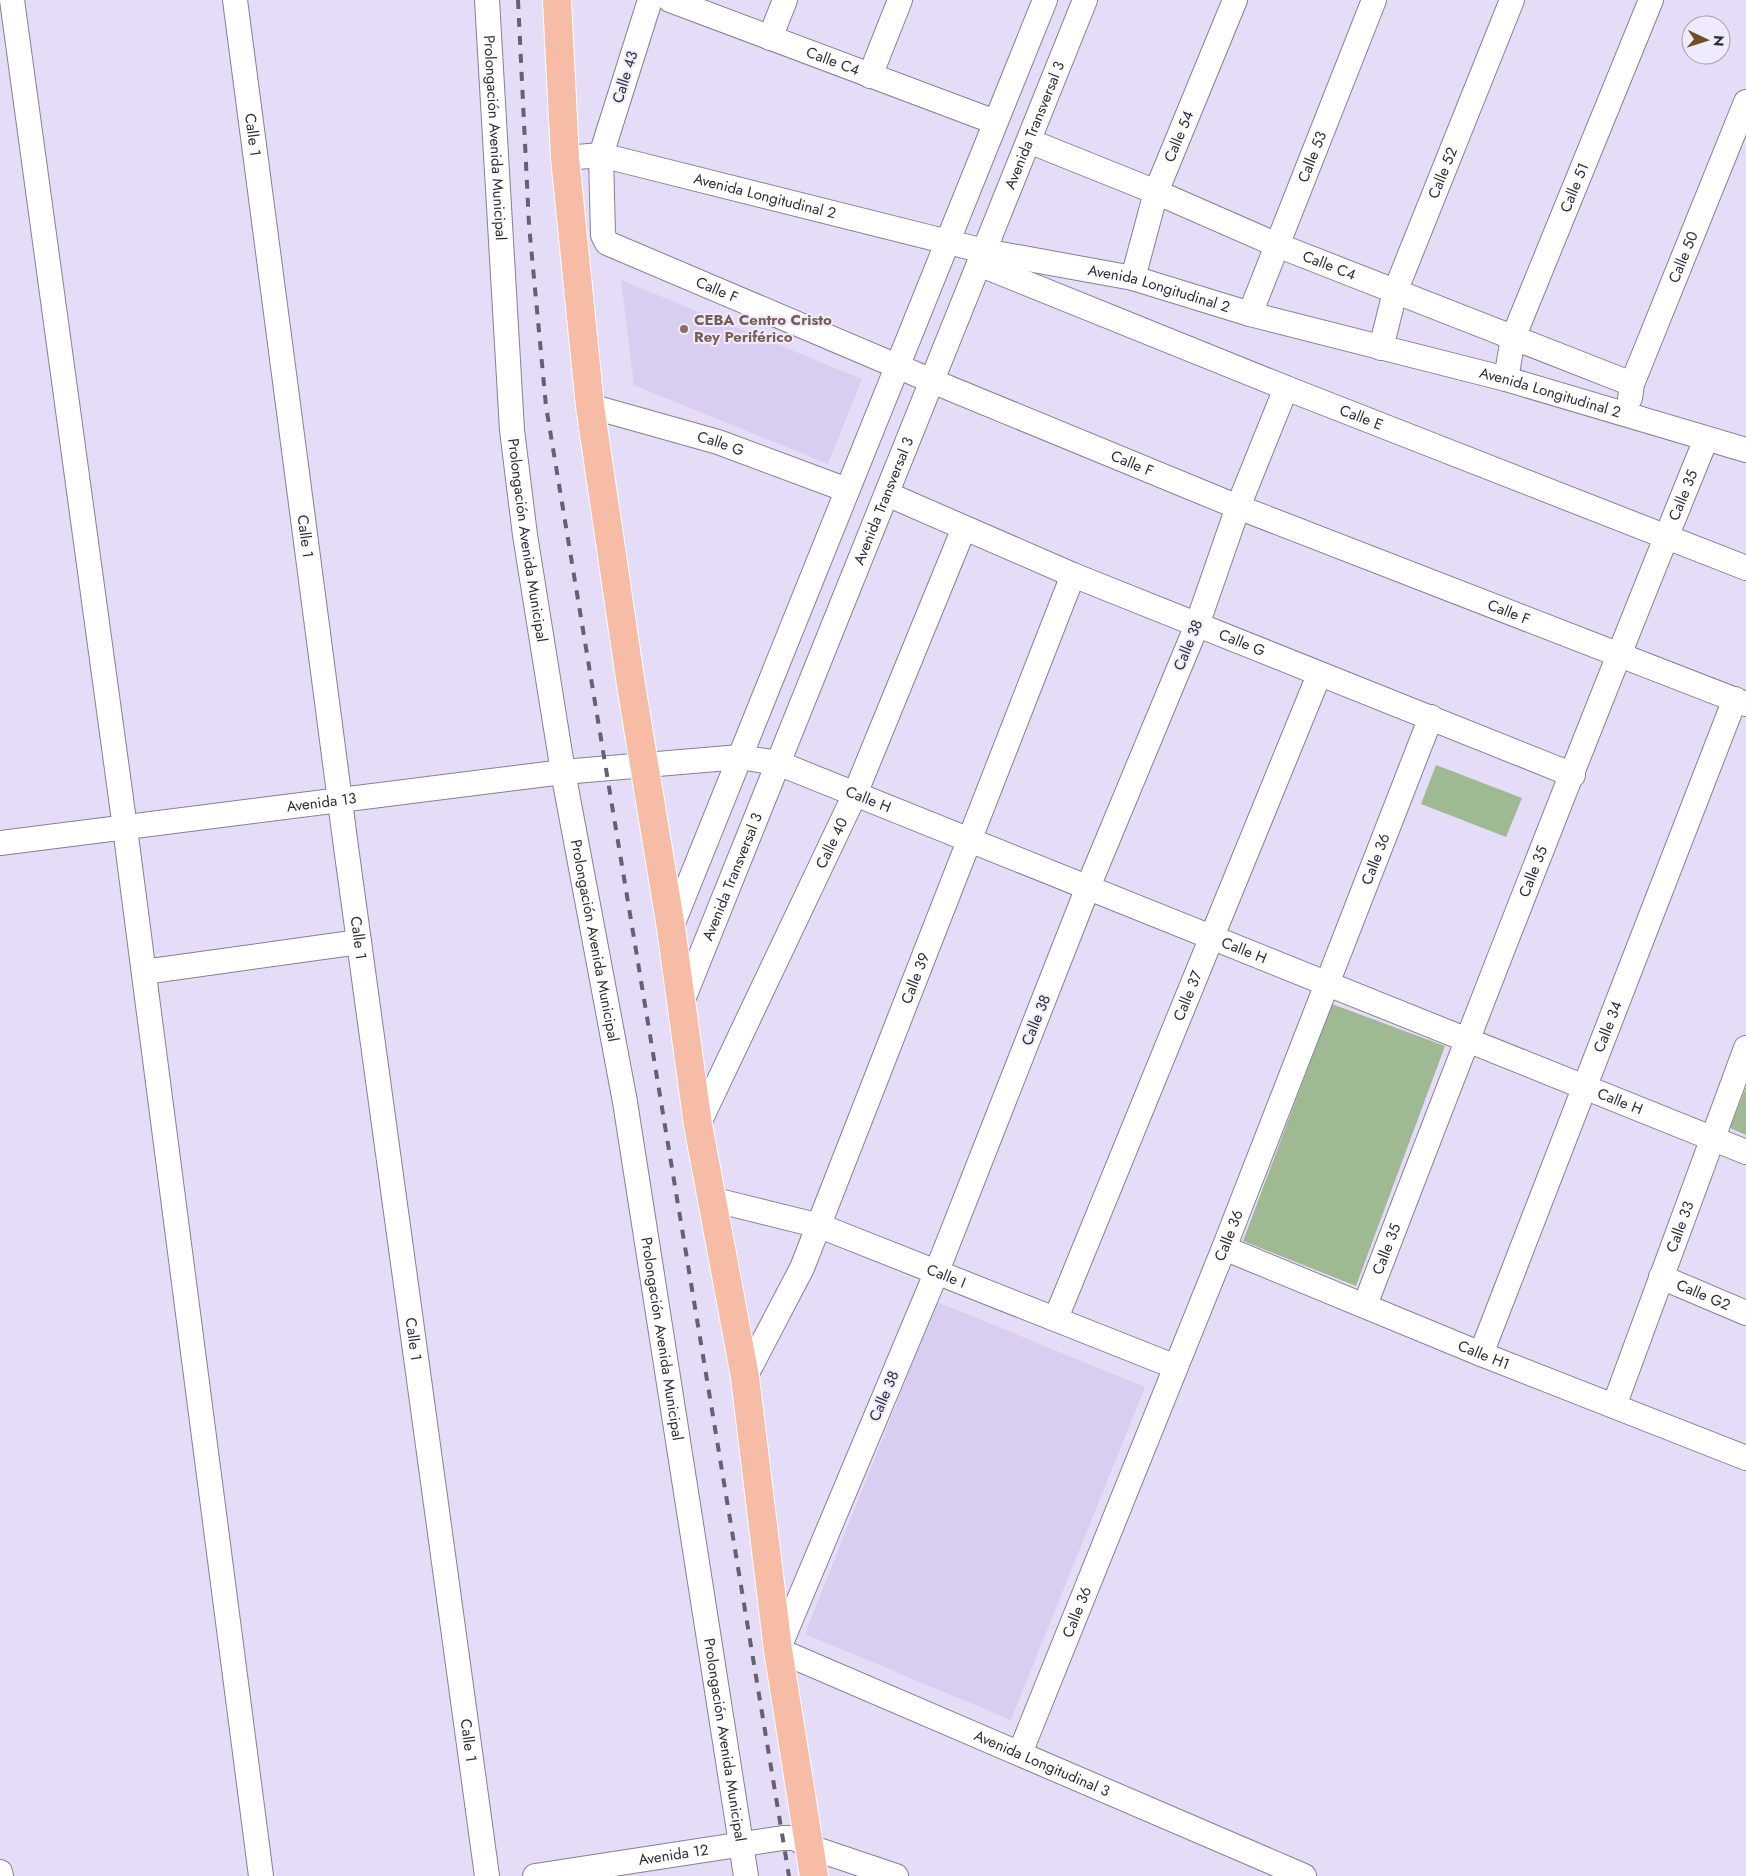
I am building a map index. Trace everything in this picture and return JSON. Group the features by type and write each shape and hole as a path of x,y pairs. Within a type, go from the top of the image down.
{"main road":[{"path":"557,0 565,158 590,406 644,766 671,928 698,1125 744,1377 778,1650 814,1876"}],"street":[{"path":"12,0 125,828 261,1876"},
{"name":"Calle 1","path":"235,0 359,942 487,1876"},
{"name":"Prolongación Avenida Municipal","path":"487,0 512,430 524,536 563,772 625,1102 746,1876"},
{"name":"Calle 43","path":"601,155 650,0"},
{"name":"Calle C4","path":"670,0 995,122"},
{"path":"770,38 785,0"},
{"path":"870,76 900,0"},
{"path":"671,928 1044,0"},
{"name":"Avenida Transversal 3","path":"682,1002 1085,0"},
{"name":"Calle 54","path":"1133,278 1156,192 1235,0"},
{"name":"Calle 53","path":"1250,314 1374,0"},
{"name":"Calle 52","path":"1381,348 1395,292 1512,0"},
{"name":"Calle 51","path":"1506,379 1513,338 1651,0"},
{"name":"Calle 50","path":"1628,414 1632,384 1746,102"},
{"name":"Calle C4","path":"1029,141 1156,192 1277,245 1632,384"},
{"name":"Avenida Longitudinal 2","path":"565,158 601,155 948,240 982,258 1133,278 1250,314 1506,379 1628,414 1706,439 1745,447"},
{"name":"Calle F","path":"601,155 603,235 607,243 932,381 1238,507 1619,656 1740,701"},
{"name":"Calle E","path":"982,258 1286,388 1667,535 1746,568"},
{"name":"Calle 38","path":"778,1650 936,1270 1088,887 1197,625 1238,507 1286,388"},
{"name":"Calle G","path":"590,406 718,442 848,490"},
{"name":"Calle 35","path":"1365,1305 1526,886 1573,775 1706,439"},
{"name":"Calle G","path":"886,494 1073,575 1573,775"},
{"name":"Calle 40","path":"698,1125 855,794 964,528"},
{"name":"Calle 39","path":"744,1377 802,1268 820,1226 1073,575"},
{"name":"Calle 37","path":"1056,1318 1210,936 1319,675"},
{"name":"Calle 34","path":"1482,1354 1585,1087 1740,701"},
{"name":"Calle 36","path":"1020,1753 1224,1248 1431,717"},
{"name":"Calle H","path":"644,766 740,757 778,763 1746,1152"},
{"name":"Avenida 13","path":"0,843 563,772 644,766"},
{"path":"144,972 359,942"},
{"name":"Calle 33","path":"1614,1406 1746,1048"},
{"name":"Calle I","path":"711,1199 820,1226 936,1270 1176,1367"},
{"name":"Calle H1","path":"1224,1248 1482,1354 1746,1458"},
{"name":"Calle G2","path":"1661,1277 1746,1313"},
{"name":"Avenida Longitudinal 3","path":"778,1650 1304,1876"},
{"name":"Avenida 12","path":"535,1876 740,1846 782,1838 795,1838 810,1847 896,1876"}],"shaded area":[{"name":"CEBA Centro Cristo Rey Periférico","path":"621,280 862,379 828,464 634,385"},
{"path":"937,1302 1145,1387 1011,1720 805,1634"}],"green space":[{"path":"1436,765 1522,798 1506,837 1421,804"},
{"path":"1332,1004 1445,1046 1356,1286 1243,1241"},
{"path":"1746,1087 1746,1135 1730,1128"}],"railway":[{"path":"518,0 529,225 546,406 789,1876"}],"place":[{"name":"CEBA Centro Cristo Rey Periférico","path":"684,329"}]}
